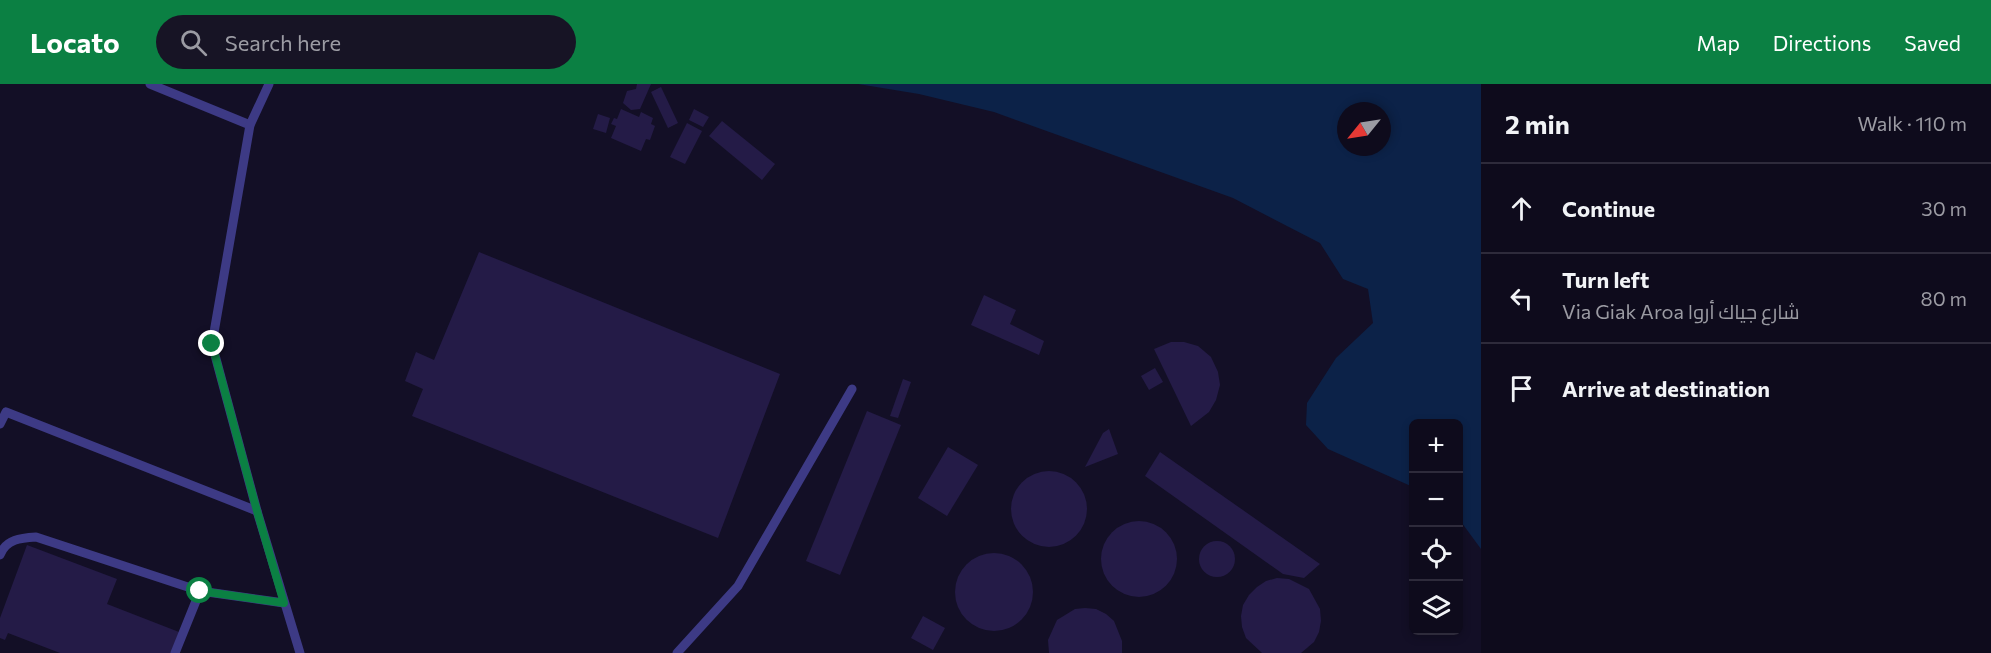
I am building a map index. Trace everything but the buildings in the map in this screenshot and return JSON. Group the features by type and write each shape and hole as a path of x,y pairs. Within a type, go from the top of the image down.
{"lane":[{"path":"150,84 250,125"},
{"path":"269,84 250,125 212,344 257,511 300,653"},
{"path":"677,653 738,586 852,389"},
{"path":"0,424 3,411 257,511"},
{"path":"0,555 2,550 16,538 36,537 200,591 284,603"},
{"path":"175,653 200,591"}],"water":[{"path":"858,84 1481,84 1481,549 1463,524 1463,419 1409,419 1409,485 1328,449 1306,425 1307,403 1336,358 1373,323 1368,289 1343,279 1320,243 1233,198 994,112 919,94"}],"route":[{"path":"200,591 284,603 212,344"}]}
